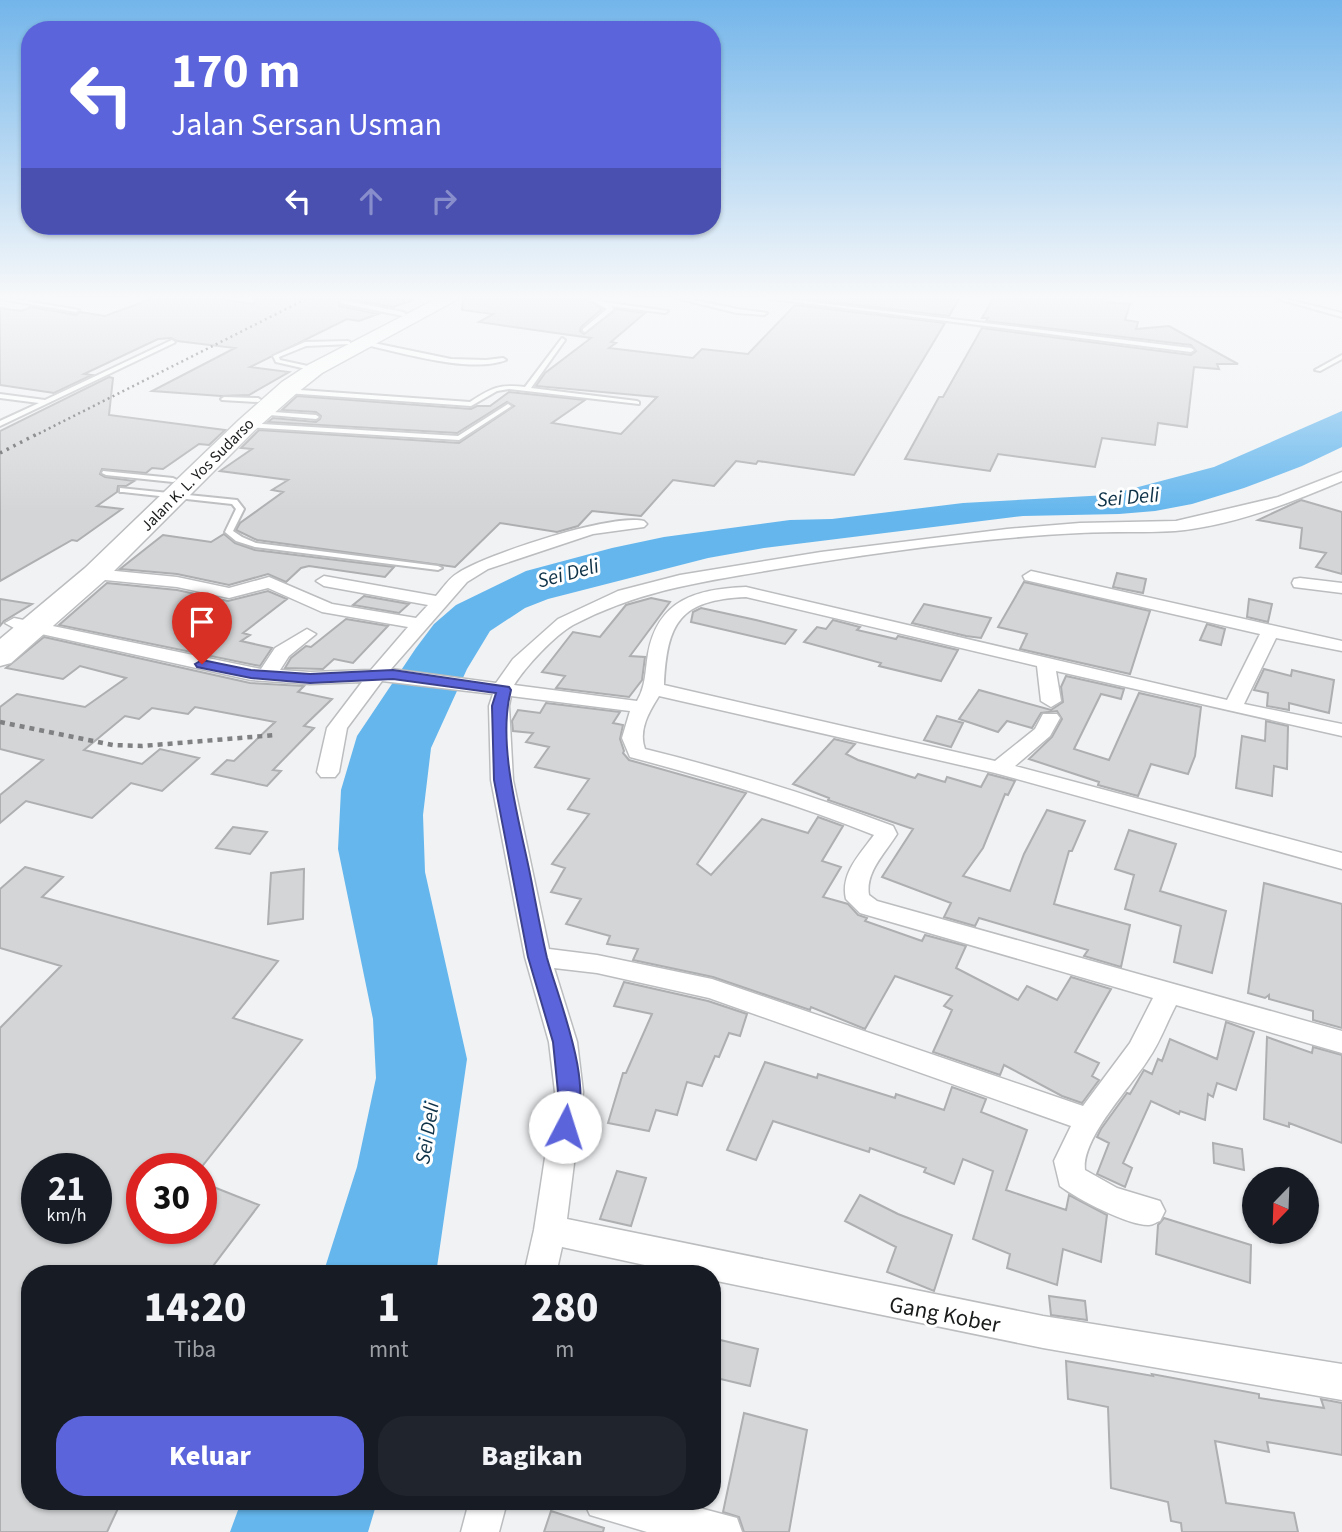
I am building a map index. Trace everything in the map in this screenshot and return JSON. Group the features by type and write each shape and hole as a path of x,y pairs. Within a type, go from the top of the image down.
{"highway":[{"name":"Jalan K. L. Yos Sudarso","path":"0,656 16,628 306,370"},
{"name":"Jalan K. L. Yos Sudarso","path":"255,413 286,391 307,370"},
{"name":"Jalan K. L. Yos Sudarso","path":"16,628 95,574 170,489"}],"street":[{"path":"491,688 564,623 624,595 674,582 821,557 1007,534 1080,528 1176,526 1283,500 1342,476"},
{"path":"328,772 337,728 361,694 386,675 420,624 461,578 482,566 591,530 639,524"},
{"path":"95,574 177,582 229,593 269,582 328,608 420,624"},
{"path":"1031,576 1342,646"},
{"path":"324,581 439,602"},
{"path":"1300,583 1342,588"},
{"path":"1342,730 1233,707 766,596 722,593 687,602 675,610 659,639 648,698 631,737 632,747 637,753 723,775 810,802 885,831 886,834 860,872 855,885 858,899 869,907 1085,966 1342,1042"},
{"path":"16,628 267,675 310,678 386,675 491,688 648,698 999,768 1342,861"},
{"path":"1233,707 1270,631"},
{"path":"267,675 282,652 307,634"},
{"path":"999,768 1043,732 1050,709 1046,663"},
{"path":"491,688 499,706 502,780 538,957 563,1042 569,1092 550,1230 542,1265"},
{"path":"538,957 597,964 712,989 1089,1120"},
{"path":"1149,1211 1121,1204 1079,1184 1071,1177 1069,1161 1089,1120 1140,1050 1169,993"},
{"name":"Gang Kober","path":"550,1230 713,1265"},
{"name":"Gang Kober","path":"721,1267 956,1317 1342,1382"},
{"path":"480,1532 486,1510"},
{"path":"635,1510 723,1532"}],"lane":[{"path":"0,425 113,370"},
{"path":"527,388 540,370"},
{"path":"286,391 471,404 495,389 527,388 637,403"},
{"path":"0,396 47,402"},
{"path":"224,399 255,413 459,438 508,406"},
{"path":"255,413 316,416"},
{"path":"106,472 234,502 240,509 229,532 255,545 438,568"},
{"path":"123,490 170,489"}],"path":[{"path":"0,722 113,745 142,746 276,735"}],"water":[{"name":"Sei Deli","path":"1342,411 1342,447 1302,466 1192,504 1119,514 1023,516 764,548 708,558 548,599 525,608 490,631 467,669 431,748 423,815 425,872 467,1059 437,1265 326,1265 357,1167 376,1078 373,1019 338,849 341,790 357,736 434,624 456,605 526,571 664,537 790,520 832,519 963,503 1108,495 1214,467"},
{"path":"238,1510 375,1510 368,1532 230,1532"}],"building":[{"path":"0,370 91,370 84,374 92,375 54,393 0,385"},
{"path":"192,370 289,372 249,395 221,396 152,391"},
{"path":"548,370 917,370 854,475 758,461 756,464 736,461 714,486 673,480 641,516 592,511 578,526 557,532 500,523 455,567 257,540 236,530 240,523 283,492 272,490 288,480 220,471 252,449 241,448 259,430 459,443 514,406 507,402 457,433 268,422 273,418 316,422 320,419 321,416 316,412 282,410 297,396 471,409 490,406 509,392 585,400 552,423 621,434 657,397 536,386"},
{"path":"958,370 1194,370 1187,427 1158,423 1155,445 1102,438 1095,467 998,454 990,471 905,459 939,397 943,397"},
{"path":"109,377 113,378 109,415 225,430 209,445 199,444 163,469 152,468 146,473 102,469 100,474 105,477 134,481 126,486 118,486 117,492 97,506 122,509 77,541 72,540 0,581 0,431"},
{"path":"1301,500 1342,512 1342,574 1316,567 1326,553 1300,548 1302,528 1258,520"},
{"path":"224,534 235,543 255,550 394,567 385,577 309,566 301,568 286,582 268,574 229,585 177,574 120,569 163,535 211,542"},
{"path":"1117,573 1146,579 1143,593 1113,587"},
{"path":"1024,582 1150,611 1130,674 1020,649 1027,634 998,627"},
{"path":"107,583 177,590 228,601 268,591 287,599 243,633 250,635 241,641 272,648 260,666 59,625"},
{"path":"364,596 409,604 399,613 353,605"},
{"path":"651,598 670,602 630,656 645,657 642,680 629,697 556,688 565,676 542,672 573,632 600,637 626,605"},
{"path":"0,599 32,604 0,626"},
{"path":"1249,599 1272,604 1268,622 1247,617"},
{"path":"924,604 991,618 981,638 966,636 912,623"},
{"path":"701,608 796,630 785,644 691,622 693,612"},
{"path":"346,619 388,626 353,663 334,659 323,669 285,668 291,658 306,646 311,647"},
{"path":"833,620 860,627 857,630 958,650 941,681 879,666 881,663 804,642 817,627 826,629"},
{"path":"1207,624 1225,629 1221,645 1200,640"},
{"path":"44,637 250,683 304,686 298,692 332,699 304,726 314,728 273,770 281,771 267,786 212,774 227,760 234,761 275,722 195,707 188,714 152,708 139,719 125,716 84,750 142,764 160,749 199,758 162,791 131,783 92,818 26,801 0,823 0,795 43,760 0,749 0,707 17,694 85,707 126,678 80,666 63,679 6,668"},
{"path":"1264,669 1291,676 1292,670 1334,680 1329,713 1289,703 1289,710 1267,706 1268,693 1254,690"},
{"path":"1066,676 1124,689 1121,699 1101,694 1074,749 1109,760 1139,693 1201,707 1195,756 1188,774 1151,764 1138,796 1098,785 1099,782 1029,759 1052,737 1062,719 1057,711 1041,713 1032,728 1007,721 998,732 959,719 979,690 1051,710 1063,702 1061,687"},
{"path":"546,703 620,712 613,723 623,725 620,739 623,753 629,760 746,793 697,864 711,875 762,819 808,833 818,817 843,826 822,861 841,867 823,897 848,904 858,915 867,918 865,921 922,941 925,935 966,946 956,968 1018,1000 1027,986 1057,1000 1071,977 1111,989 1075,1052 1099,1063 1092,1076 1099,1080 1082,1103 1062,1096 1004,1065 1000,1075 933,1052 952,1010 944,1006 952,996 895,976 865,1029 811,1007 810,1010 713,977 633,960 638,949 607,944 610,936 566,924 581,899 551,892 565,868 552,864 589,814 568,809 589,779 535,767 549,747 526,742 533,733 513,731 512,721 518,710 540,713"},
{"path":"937,716 963,723 951,747 924,740"},
{"path":"1266,721 1288,726 1287,769 1274,766 1272,796 1236,788 1242,736 1265,741"},
{"path":"834,739 855,744 846,754 858,760 915,778 918,774 945,782 947,777 981,787 988,774 1015,781 1008,795 1005,794 983,848 963,876 1010,891 1024,854 1047,810 1085,821 1072,851 1069,851 1054,904 1130,925 1121,967 1084,956 1088,950 979,918 975,926 944,917 951,903 882,877 913,829 828,800 829,798 793,784"},
{"path":"233,827 267,832 250,854 216,848"},
{"path":"1129,830 1176,844 1160,891 1226,911 1212,973 1174,962 1181,926 1125,909 1134,875 1115,869"},
{"path":"25,867 63,877 42,897 278,961 233,1018 302,1040 213,1153 126,1153 126,1244 217,1244 217,1188 259,1205 214,1265 21,1265 21,1510 117,1510 107,1532 0,1532 0,1028 61,966 0,948 0,889"},
{"path":"304,869 303,919 268,924 271,873"},
{"path":"1264,883 1342,904 1342,1028 1313,1020 1313,1011 1269,999 1269,995 1265,998 1248,993"},
{"path":"624,982 708,1001 747,1014 740,1036 729,1033 702,1086 687,1082 677,1115 656,1110 649,1131 608,1123 623,1073 626,1073 652,1014 614,1006"},
{"path":"1226,1022 1254,1032 1236,1090 1217,1083 1213,1097 1208,1094 1205,1120 1180,1111 1179,1114 1151,1101 1123,1163 1132,1168 1125,1187 1097,1174 1109,1143 1097,1137 1101,1129 1127,1093 1130,1094 1144,1070 1152,1074 1158,1059 1162,1061 1170,1039 1217,1059"},
{"path":"1267,1037 1312,1053 1313,1047 1342,1055 1342,1143 1289,1123 1289,1127 1264,1119"},
{"path":"765,1062 817,1078 818,1074 895,1098 896,1094 944,1110 952,1087 986,1099 981,1112 1027,1130 1006,1190 1066,1210 1069,1195 1107,1215 1101,1262 1063,1249 1057,1285 1007,1268 1010,1254 973,1239 993,1171 963,1159 954,1184 924,1172 926,1168 870,1148 869,1152 773,1121 756,1160 727,1150"},
{"path":"1213,1143 1242,1149 1242,1170 1214,1163"},
{"path":"617,1171 646,1178 631,1226 600,1219"},
{"path":"860,1195 898,1214 952,1235 934,1291 887,1272 896,1247 845,1221"},
{"path":"1164,1218 1251,1245 1250,1283 1156,1254 1158,1225"},
{"path":"1049,1296 1085,1301 1087,1320 1051,1315"},
{"path":"721,1340 758,1349 750,1386 721,1379"},
{"path":"1066,1361 1153,1376 1152,1374 1259,1394 1259,1398 1324,1408 1321,1399 1342,1403 1342,1455 1267,1442 1269,1452 1215,1441 1226,1503 1294,1513 1298,1532 1182,1532 1181,1523 1171,1521 1168,1502 1111,1488 1108,1407 1068,1399"},
{"path":"744,1413 807,1430 789,1532 744,1532 739,1517 723,1512"},
{"path":"551,1511 604,1528 603,1532 544,1532"}],"railway":[{"path":"34,436 164,370"},
{"path":"0,453 37,434"}],"route":[{"path":"202,664 251,674 310,678 393,675 504,690 499,706 502,780 538,957 563,1042 569,1092 565,1127"}]}
